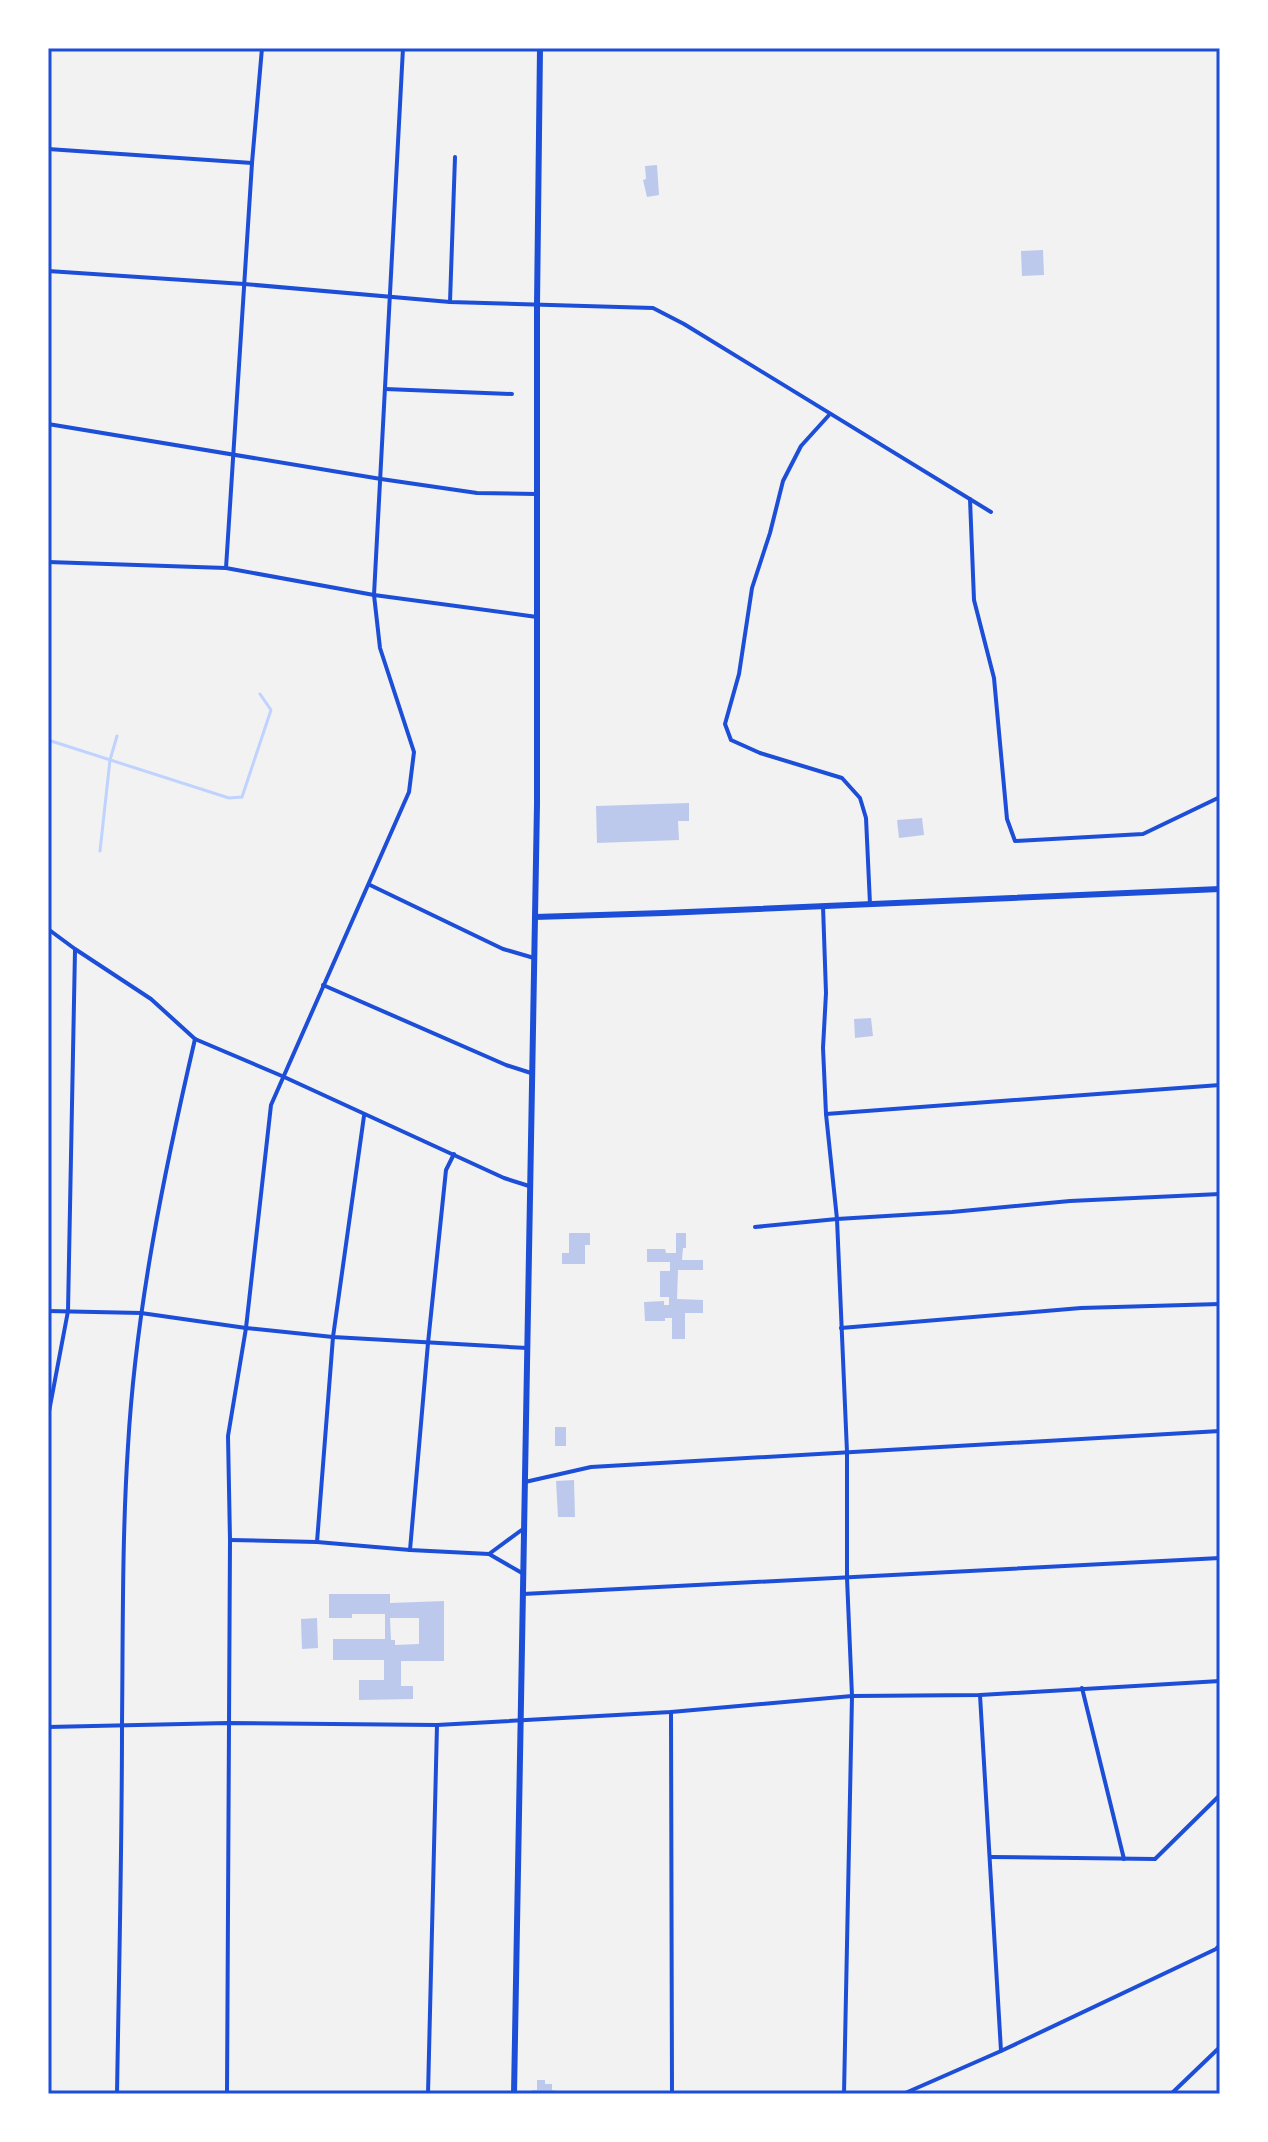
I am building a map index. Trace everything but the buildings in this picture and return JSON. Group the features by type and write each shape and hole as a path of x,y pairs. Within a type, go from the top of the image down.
{"main road":[{"path":"514,2094 537,804 540,48"},
{"path":"535,917 1220,889"}],"street":[{"path":"226,568 262,48"},
{"path":"227,2094 228,1436 246,1328 271,1105 409,792 414,752 380,648 374,595 403,48"},
{"path":"48,149 252,163"},
{"path":"450,302 455,157"},
{"path":"48,271 450,302 653,308 991,512"},
{"path":"385,389 512,394"},
{"path":"830,414 801,446 783,481 752,588 739,674 725,724 731,740 760,753 842,778 860,798 866,818 870,904"},
{"path":"48,424 477,493 537,494"},
{"path":"970,499 974,600 994,678 1007,819 1015,841 1143,834 1220,797"},
{"path":"48,562 226,568 374,595 537,617"},
{"path":"370,885 503,949 534,958"},
{"path":"823,906 826,993 823,1048 837,1219 847,1452 847,1578 852,1696 844,2094"},
{"path":"48,929 151,999 195,1039 504,1178 529,1186"},
{"path":"48,1417 68,1311 75,949"},
{"path":"323,985 531,1073"},
{"path":"117,2094 122,1589 128,1445 141,1313 164,1172 195,1039"},
{"path":"826,1114 1220,1085"},
{"path":"317,1542 333,1337 364,1115"},
{"path":"410,1550 446,1170 454,1154"},
{"path":"755,1227 1070,1201 1220,1194"},
{"path":"841,1328 1081,1308 1220,1304"},
{"path":"48,1311 141,1313 333,1337 527,1348"},
{"path":"525,1482 591,1467 1220,1431"},
{"path":"489,1554 524,1529"},
{"path":"230,1540 317,1542 489,1554 523,1574"},
{"path":"523,1594 1220,1558"},
{"path":"48,1727 228,1723 437,1725 671,1712 852,1696 980,1695 1220,1681"},
{"path":"1082,1688 1124,1859"},
{"path":"980,1695 1001,2051"},
{"path":"671,1712 672,2094"},
{"path":"428,2094 437,1725"},
{"path":"990,1857 1155,1859 1220,1795"},
{"path":"903,2094 1001,2051 1220,1945"},
{"path":"1171,2094 1220,2047"}],"waterway":[{"path":"48,740 229,798 242,797 271,710 260,694"},
{"path":"100,851 110,760 117,736"}]}
